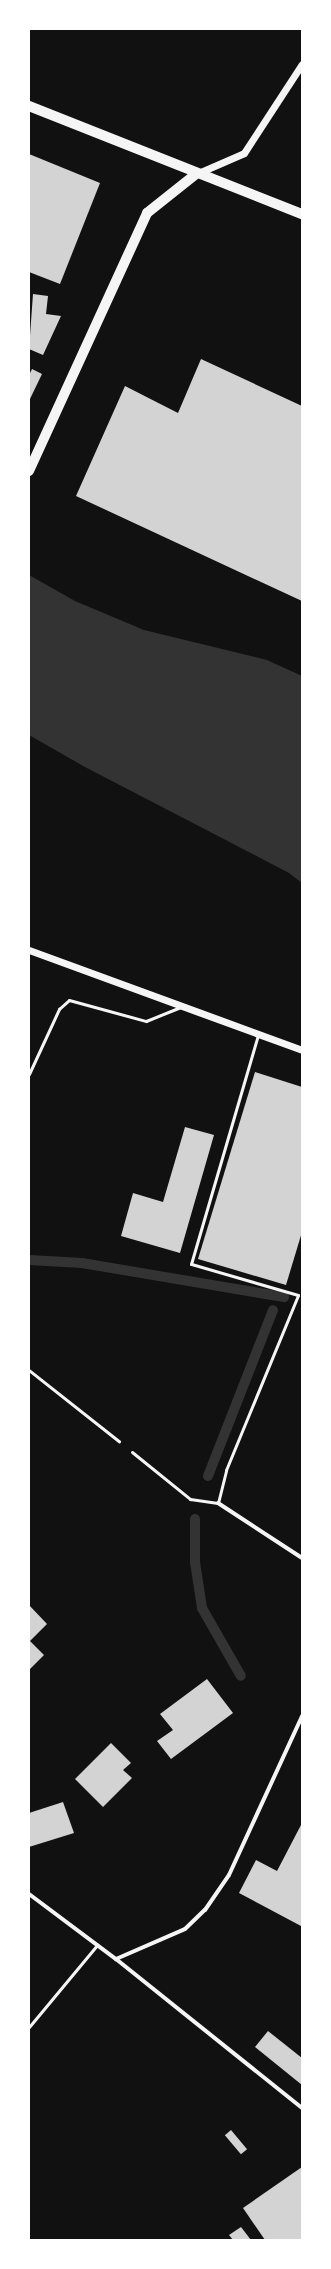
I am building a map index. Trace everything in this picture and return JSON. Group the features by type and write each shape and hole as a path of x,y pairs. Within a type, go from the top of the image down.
{"main road":[{"path":"29,106 196,174 277,202 302,214"},
{"path":"29,472 147,213 196,174"}],"street":[{"path":"196,174 244,153 302,64"},
{"path":"29,950 258,1032 302,1050"},
{"path":"218,1503 302,1558"},
{"path":"116,1959 185,1929 205,1910 229,1875 302,1716"},
{"path":"29,1894 116,1959 302,2108"}],"lane":[{"path":"29,1074 59,1009 69,1000 146,1021 184,1006"},
{"path":"132,1452 190,1499 218,1503 226,1470 298,1295 192,1264 258,1032"},
{"path":"29,2027 97,1945"}],"path":[{"path":"29,1370 132,1452"}],"shaded area":[{"path":"29,575 75,601 144,630 267,660 302,676 302,883 289,873 85,767 29,735"}],"building":[{"path":"29,154 100,183 60,284 29,272"},
{"path":"33,294 48,296 46,314 61,316 43,355 29,349"},
{"path":"201,359 302,406 302,601 76,496 125,386 178,413"},
{"path":"32,369 42,374 29,401 29,375"},
{"path":"255,1072 302,1087 302,1232 286,1285 198,1259"},
{"path":"185,1127 214,1135 180,1253 121,1236 133,1193 163,1202"},
{"path":"29,1605 47,1624 30,1641 44,1655 29,1670"},
{"path":"207,1679 233,1713 171,1759 157,1741 173,1730 160,1714"},
{"path":"111,1743 131,1763 123,1770 132,1778 103,1807 75,1779"},
{"path":"63,1802 74,1833 29,1847 29,1813"},
{"path":"302,1823 301,1926 239,1893 256,1860 277,1871"},
{"path":"268,2031 302,2058 302,2085 255,2047"},
{"path":"231,2130 247,2149 241,2154 225,2135"},
{"path":"302,2167 302,2240 265,2240 243,2208"},
{"path":"241,2227 251,2240 233,2240 229,2235"}],"waterway":[{"path":"29,1260 82,1263 284,1297"},
{"path":"208,1476 273,1310"},
{"path":"195,1519 195,1562 202,1608 241,1676"}]}
